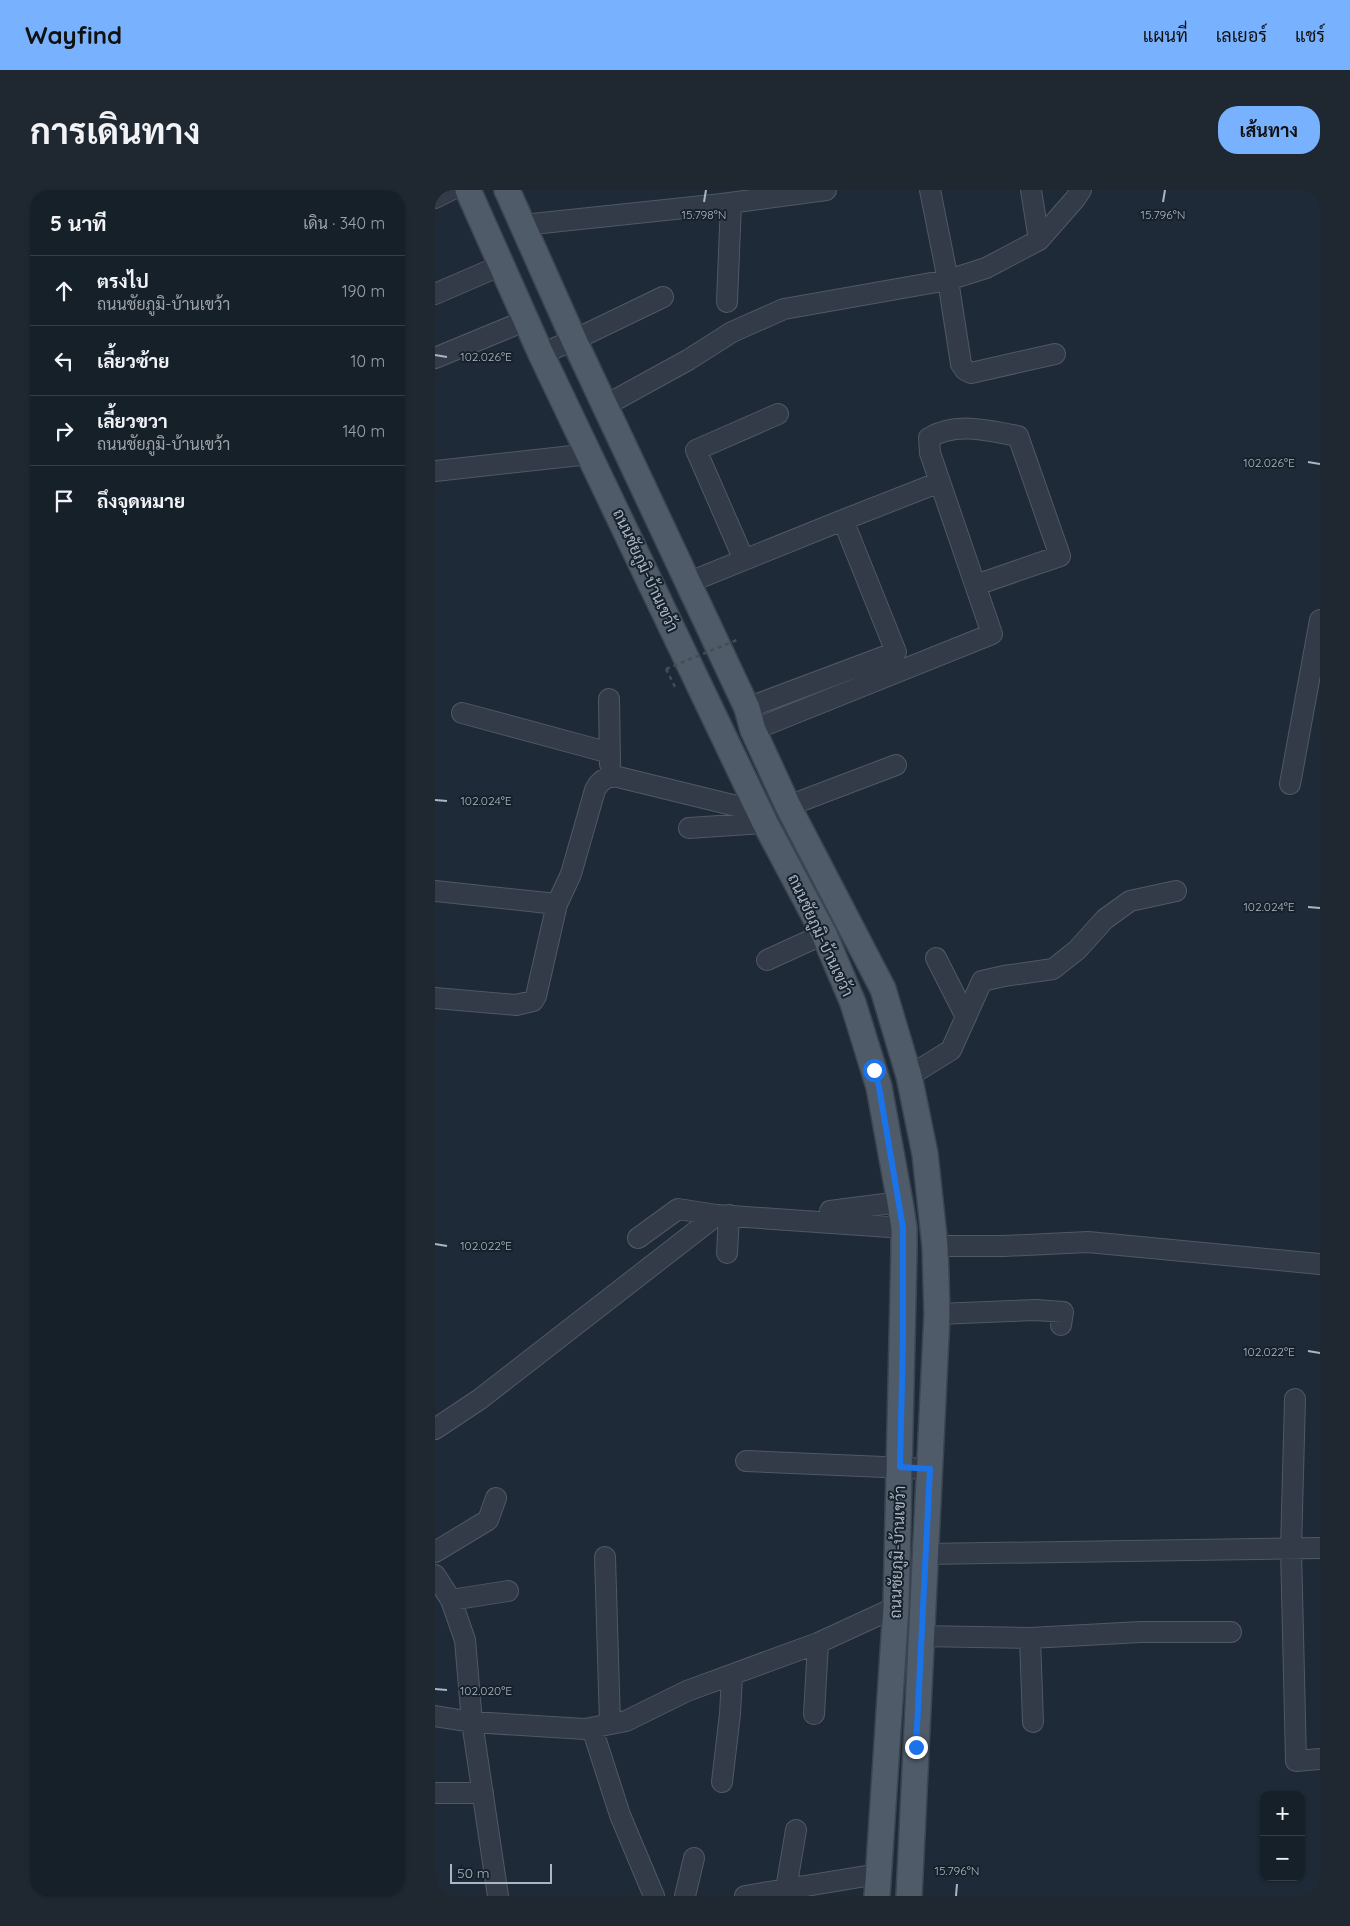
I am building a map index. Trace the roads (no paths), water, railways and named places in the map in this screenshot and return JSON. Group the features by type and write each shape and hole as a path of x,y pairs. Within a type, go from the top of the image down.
{"main road":[{"name":"ถนนชัยภูมิ-บ้านเขว้า","path":"468,190 541,354 763,818 824,934 853,1002 879,1087 903,1228 903,1339 896,1607 878,1885"},
{"name":"ถนนชัยภูมิ-บ้านเขว้า","path":"507,190 750,719 788,806 883,989 909,1076 925,1154 935,1246 937,1314 926,1554 920,1636 909,1896"}],"street":[{"path":"435,198 451,190"},
{"path":"523,225 725,199 821,190"},
{"path":"930,190 948,280 961,364 965,370 971,373 1055,354"},
{"path":"1031,190 1039,240"},
{"path":"605,405 688,360 732,332 784,309 948,280 986,268 1039,240 1081,190"},
{"path":"725,199 727,302"},
{"path":"435,294 502,265"},
{"path":"541,354 575,340 663,297"},
{"path":"435,358 527,320"},
{"path":"745,560 696,450 778,414"},
{"path":"750,719 992,634 930,453 929,438 939,432 968,428 1018,436 1060,556 976,586"},
{"path":"435,470 590,454"},
{"path":"687,583 940,482"},
{"path":"750,719 896,652 843,520"},
{"path":"1290,784 1320,620"},
{"path":"609,699 610,776"},
{"path":"462,713 610,753"},
{"path":"788,806 896,765"},
{"path":"435,998 516,1005 533,1001 536,996 557,904 571,874 595,790 598,784 610,776 763,818"},
{"path":"689,828 763,818"},
{"path":"435,891 557,904"},
{"path":"909,1076 951,1050 982,981 1053,969 1077,950 1105,919 1129,901 1177,891"},
{"path":"767,960 824,934"},
{"path":"936,958 966,1017"},
{"path":"830,1211 900,1202"},
{"path":"638,1238 678,1209 723,1215 903,1228"},
{"path":"723,1215 727,1253"},
{"path":"435,1430 723,1215"},
{"path":"935,1246 1004,1246 1088,1242 1320,1264"},
{"path":"937,1314 1036,1310 1063,1312 1061,1325"},
{"path":"1295,1399 1291,1549 1296,1761 1320,1760"},
{"path":"746,1461 930,1469"},
{"path":"435,1552 487,1520 496,1498"},
{"path":"926,1554 1320,1548"},
{"path":"605,1557 601,1726 620,1815 654,1896"},
{"path":"435,1575 451,1600 465,1640 472,1722 498,1896"},
{"path":"451,1600 508,1591"},
{"path":"435,1716 472,1722 585,1729 625,1721 687,1691 818,1644 896,1607"},
{"path":"920,1636 1030,1638 1141,1632 1231,1632"},
{"path":"1030,1638 1033,1722"},
{"path":"814,1714 818,1644"},
{"path":"721,1782 730,1714 732,1676"},
{"path":"435,1793 483,1793"},
{"path":"786,1889 796,1830"},
{"path":"685,1896 694,1858"},
{"path":"745,1896 786,1889 878,1885"}]}
